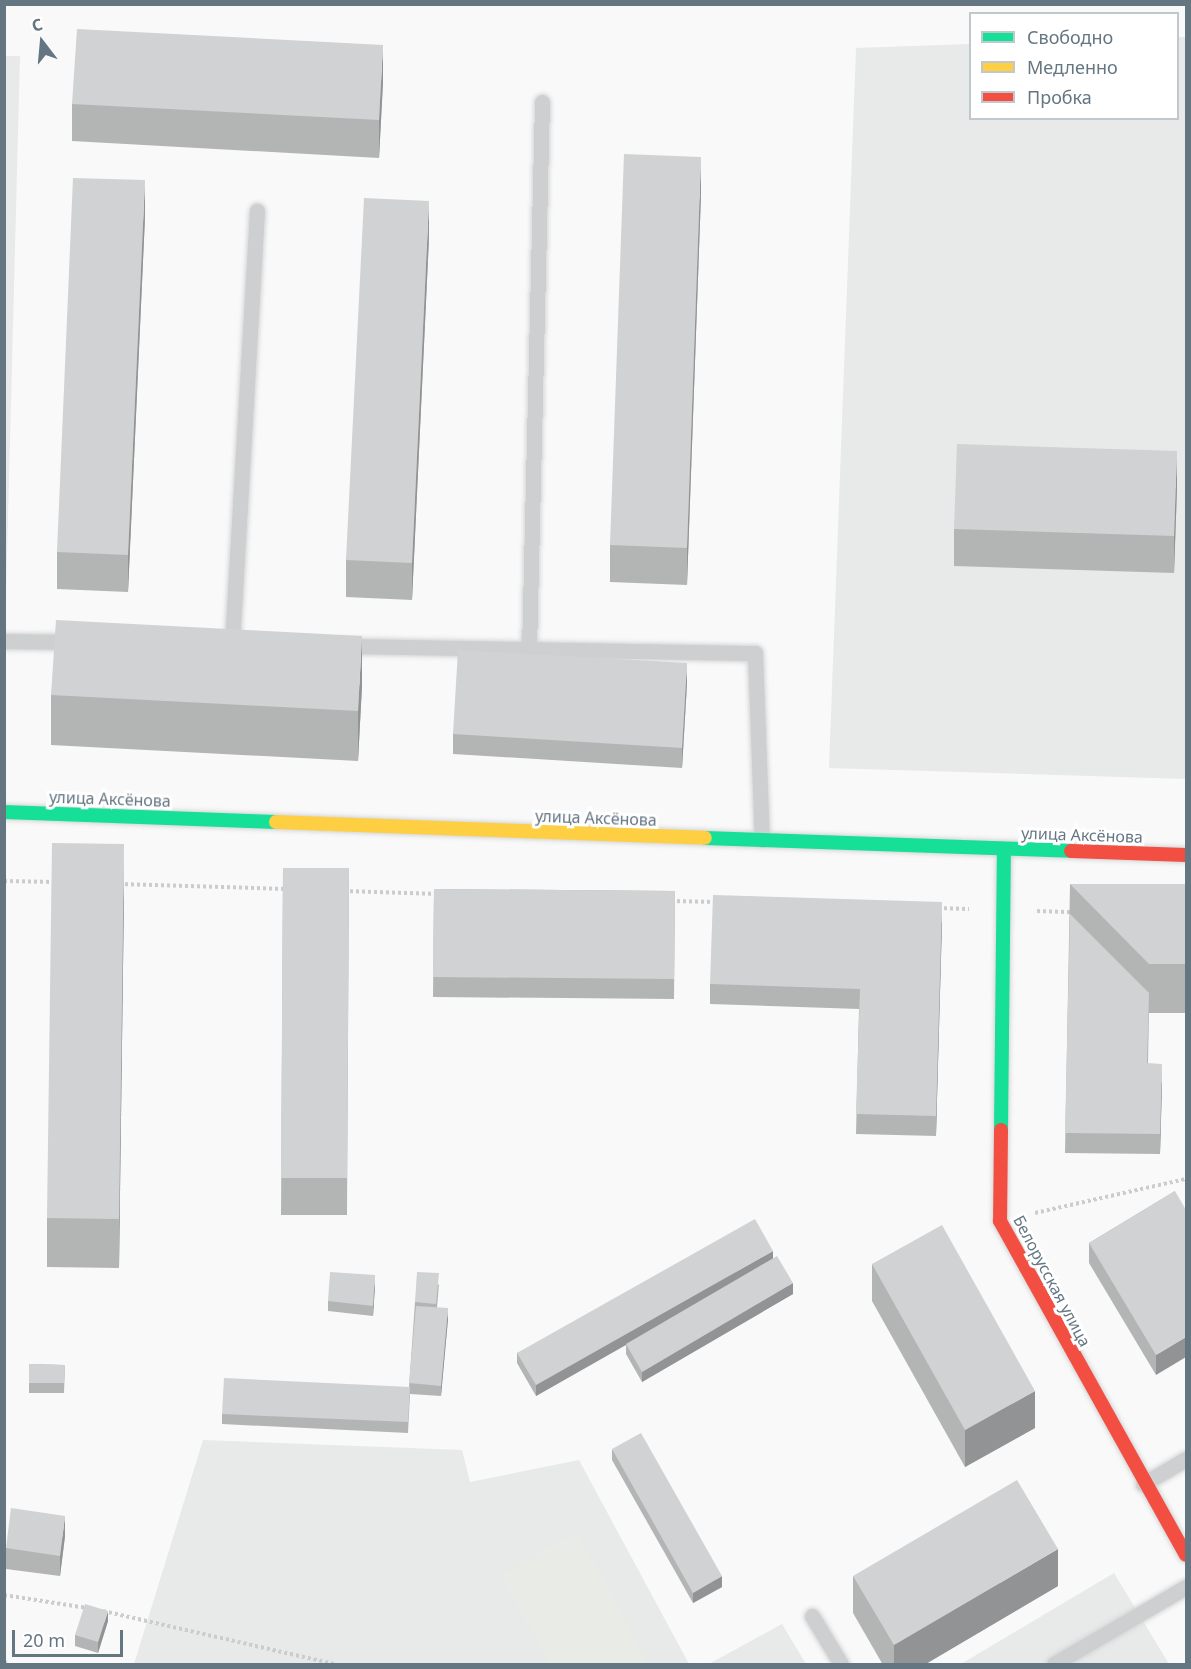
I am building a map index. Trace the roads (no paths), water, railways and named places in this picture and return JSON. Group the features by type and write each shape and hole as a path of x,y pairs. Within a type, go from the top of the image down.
{"street":[{"name":"улица Аксёнова","path":"4,812 1186,855"},
{"name":"Белорусская улица","path":"1005,849 1000,1221 1143,1484 1186,1555"}],"lane":[{"path":"529,650 542,102"},
{"path":"232,644 257,211"},
{"path":"4,640 88,642"},
{"path":"327,646 755,653 762,840"},
{"path":"1143,1484 1186,1459"},
{"path":"1054,1665 1186,1587"},
{"path":"812,1616 841,1665"}]}
